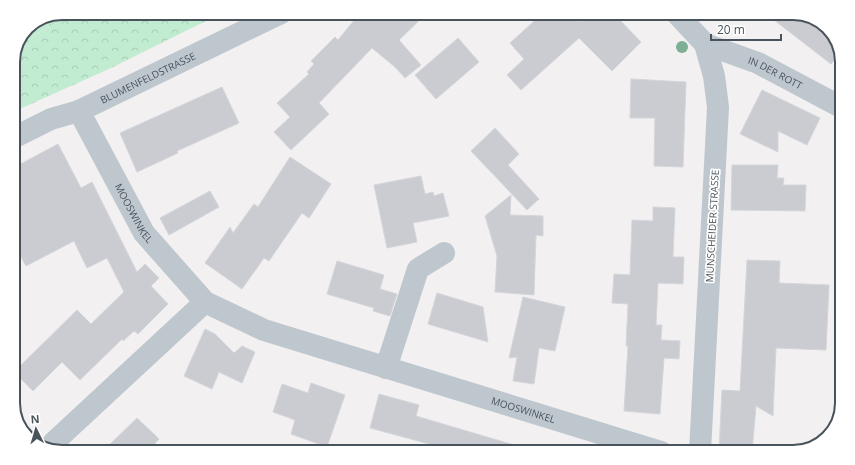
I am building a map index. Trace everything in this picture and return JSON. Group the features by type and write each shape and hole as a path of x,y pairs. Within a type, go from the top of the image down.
{"street":[{"name":"BLUMENFELDSTRASSE","path":"20,134 51,119 79,111 267,20"},
{"name":"MUNSCHEIDER STRASSE","path":"683,20 705,44 714,76 718,107 700,445"},
{"name":"IN DER ROTT","path":"705,44 758,63 835,104"},
{"name":"MOOSWINKEL","path":"79,111 144,233 205,302 264,330 638,445"},
{"path":"386,368 418,269 444,253"},
{"path":"53,443 205,302"}],"green space":[{"path":"61,20 27,40 34,31 41,26 49,22"},
{"path":"61,20 208,20 111,68 20,109 20,60 21,52 27,40"}],"building":[{"path":"354,20 420,20 399,40 421,65 405,78 395,67 372,48 319,103 329,114 291,150 274,132 290,117 277,103 309,74 307,72 314,64 311,61 335,37 338,40"},
{"path":"535,20 576,20 578,22 580,20 620,20 641,42 612,71 579,38 521,90 507,75 524,59 510,43"},
{"path":"774,20 798,20 816,27 824,34 831,44 835,59 831,64"},
{"path":"458,38 479,62 436,99 415,75"},
{"path":"631,79 686,82 683,167 654,166 655,118 630,118"},
{"path":"222,87 239,123 177,151 178,153 137,172 120,133"},
{"path":"762,90 820,118 807,145 778,131 778,152 740,134"},
{"path":"495,128 519,154 508,165 539,199 527,210 471,151"},
{"path":"58,144 81,188 92,182 137,272 145,264 159,278 151,286 168,304 138,334 134,331 123,341 122,339 80,380 62,362 33,391 20,378 20,366 77,310 91,324 124,292 107,258 87,268 74,241 26,266 20,255 20,164"},
{"path":"290,157 331,184 309,218 302,213 269,261 264,258 242,289 205,263 230,227 233,233 254,204 258,207"},
{"path":"732,165 778,165 777,178 784,178 783,185 806,185 805,211 731,210"},
{"path":"421,176 425,194 433,192 434,196 443,193 449,216 413,223 417,242 387,248 374,185"},
{"path":"210,191 219,207 169,235 160,218"},
{"path":"511,195 510,215 543,216 543,236 536,235 534,295 495,292 497,256 485,216"},
{"path":"653,207 675,208 673,257 684,257 683,284 658,283 656,325 662,325 661,340 680,341 679,359 664,358 660,414 624,411 628,346 626,346 628,304 612,303 614,274 630,275 632,220 653,221"},
{"path":"747,260 780,261 779,283 829,285 826,350 776,348 773,416 756,406 753,445 719,445 722,390 740,391"},
{"path":"337,261 384,275 380,289 397,294 390,316 373,311 374,308 327,294"},
{"path":"437,293 483,307 488,342 428,324"},
{"path":"523,297 565,307 555,351 539,348 534,384 513,381 517,357 509,358"},
{"path":"205,329 215,334 234,353 242,346 255,352 242,383 219,372 212,389 184,376"},
{"path":"311,383 345,395 328,445 321,445 291,434 295,420 273,412 282,384 308,393"},
{"path":"379,394 419,405 416,416 514,445 433,445 370,428"},
{"path":"137,418 159,439 153,445 109,445"}]}
